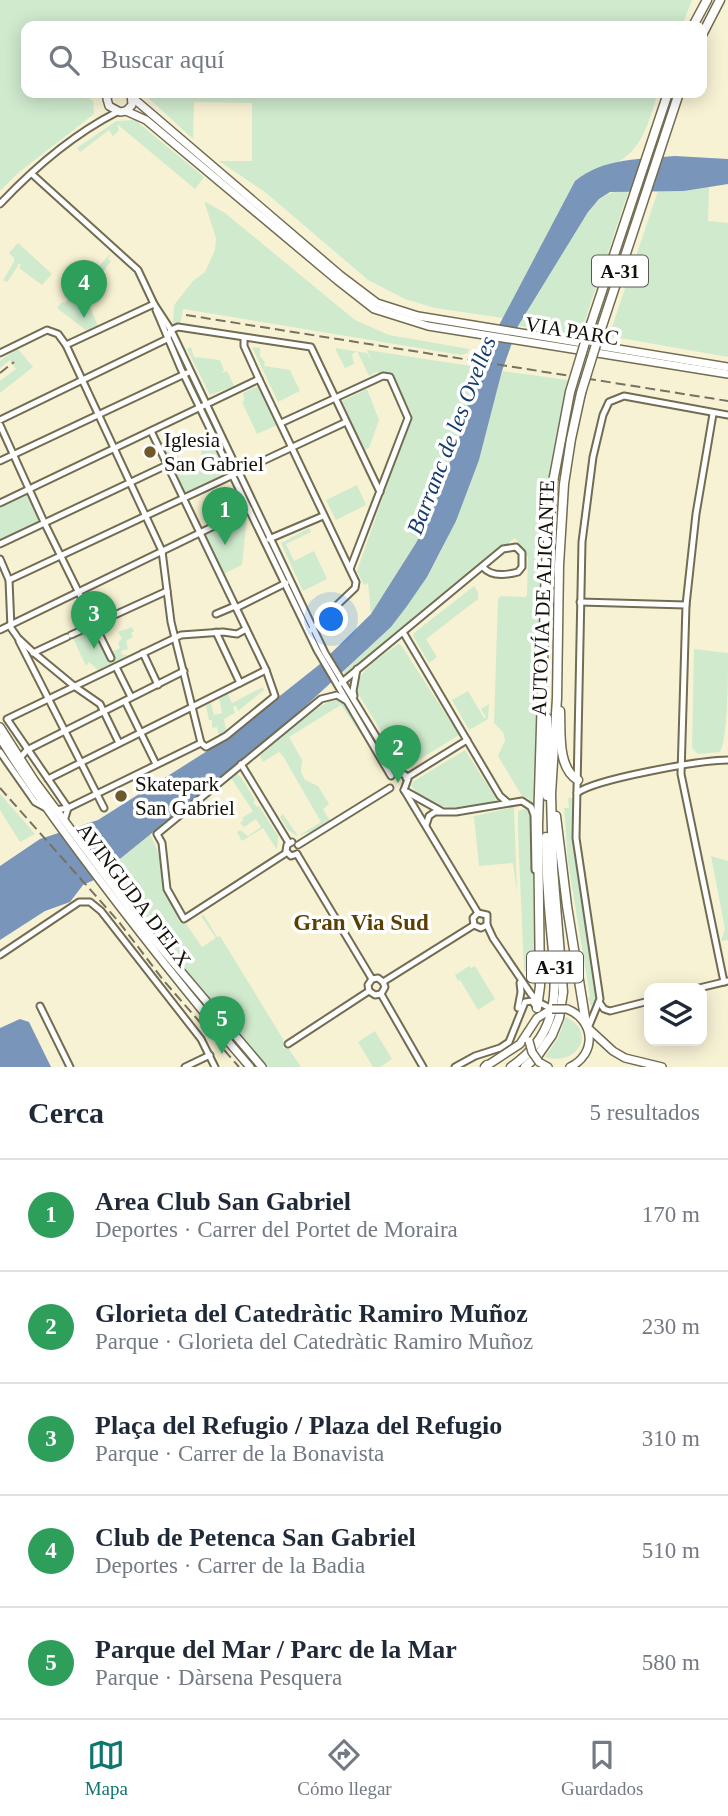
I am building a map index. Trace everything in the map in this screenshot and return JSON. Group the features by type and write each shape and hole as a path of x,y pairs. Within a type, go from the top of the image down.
{"highway":[{"path":"695,21 705,0"},
{"path":"707,25 720,0"},
{"name":"AUTOVÍA DE ALICANTE","path":"545,634 546,564 553,482 570,392 666,98"},
{"name":"AUTOVÍA DE ALICANTE","path":"525,1067 548,1042 562,1004 563,967 551,837 564,484 581,393 677,98"},
{"path":"537,1005 540,966 540,755 545,634"},
{"name":"A-31","path":"511,1067 539,1041 550,1021 554,1006 555,970 546,851 545,634"},
{"path":"557,698 561,711 561,747 565,764 571,776 578,780"},
{"path":"554,764 559,849 587,1026"}],"main road":[{"path":"109,98 117,112 126,111 146,120 211,171"},
{"path":"126,111 132,105 132,98"},
{"path":"135,98 211,171"},
{"name":"VIA PARC","path":"211,171 377,303 479,330 728,367"},
{"name":"VIA PARC","path":"547,340 728,374"},
{"name":"AVINGUDA D'ELX","path":"0,727 60,821"},
{"name":"AVINGUDA D'ELX","path":"0,738 46,808 60,821 102,876 201,1012 250,1067"},
{"name":"AVINGUDA D'ELX","path":"102,876 262,1067"},
{"path":"485,1066 520,1044 533,1024 550,1008 567,1009 576,1013 613,1051 625,1058 662,1067"},
{"path":"533,1024 529,1041 532,1052 539,1062 548,1067"},
{"path":"570,1067 581,1060 586,1052 590,1038 587,1026"}],"street":[{"path":"104,118 108,98"},
{"path":"0,204 64,147 104,118 117,112"},
{"path":"32,174 138,270 171,330 201,395 203,406"},
{"path":"155,304 167,339 270,539 317,650 324,657"},
{"path":"66,345 155,304"},
{"path":"0,420 167,339 171,330 178,327 311,346 380,492"},
{"path":"1,351 47,330 58,334 66,345 162,551 171,622 201,743 206,747 226,736 275,695 266,670 150,431"},
{"path":"244,338 244,346 259,379 356,582 355,588 312,627"},
{"path":"186,374 201,395"},
{"path":"0,461 97,413 186,374"},
{"path":"281,423 383,376 390,377 408,418 351,569"},
{"path":"0,503 259,379"},
{"path":"587,1026 599,1002 576,838 582,542 593,457 606,406 619,397 728,415"},
{"path":"707,986 726,981 691,827 681,766 686,605 695,514 713,414"},
{"path":"9,580 346,422"},
{"path":"0,425 111,658"},
{"path":"0,544 167,465"},
{"path":"236,475 262,538 312,627 324,657 398,772 407,778 408,784 404,790"},
{"path":"0,630 249,509"},
{"path":"262,538 270,539 323,516"},
{"path":"341,684 503,549 516,547 522,553 522,567 514,574 494,574 483,567"},
{"path":"0,559 9,580 10,623 104,808"},
{"path":"215,614 288,584"},
{"path":"27,656 167,591"},
{"path":"580,602 686,605"},
{"path":"0,622 10,623"},
{"path":"312,627 317,650"},
{"path":"48,699 181,635 216,632 237,634 246,629"},
{"path":"216,632 240,683"},
{"path":"403,632 500,796 508,802"},
{"path":"18,638 74,686 100,704 119,743"},
{"path":"143,653 158,685"},
{"path":"116,667 131,697"},
{"path":"48,779 266,670"},
{"path":"357,670 353,691 357,706"},
{"path":"18,767 19,757 27,750 184,671"},
{"path":"341,684 347,701 391,776"},
{"path":"286,853 184,919 167,889 164,853 157,834 321,699 337,695 347,701"},
{"name":"AVINGUDA D'ELX","path":"48,699 7,719 68,808"},
{"path":"125,701 156,764"},
{"path":"407,778 467,740"},
{"path":"68,808 201,743"},
{"path":"11,744 27,750"},
{"name":"AVINGUDA D'ELX","path":"0,752 35,802 55,810 68,808"},
{"path":"577,793 593,785 681,766 728,760"},
{"path":"241,764 289,843 298,845 390,788"},
{"path":"398,772 388,780 390,788 395,791 404,790 444,812"},
{"path":"578,780 593,785"},
{"path":"404,790 478,914"},
{"path":"426,825 431,814 467,811 508,802 522,801 528,804 533,811 535,886 538,901"},
{"name":"AVINGUDA D'ELX","path":"60,821 68,808"},
{"path":"286,853 285,848 289,843"},
{"path":"298,845 297,854 372,979"},
{"path":"286,853 291,856 297,854"},
{"path":"0,955 79,902 90,902 194,1030 215,1067"},
{"path":"478,914 486,915 487,925 537,1005 533,1024"},
{"path":"474,925 473,919 478,914"},
{"path":"474,925 481,928 487,925"},
{"path":"383,982 474,925"},
{"path":"378,978 383,982 385,987 380,994 375,995 369,991 368,985 372,979 378,978"},
{"path":"517,1023 520,980"},
{"path":"288,1044 369,991"},
{"path":"380,994 423,1066"},
{"path":"455,1067 475,1056 505,1046 513,1037 523,1004 532,1001 550,1008"},
{"path":"599,1002 607,1010 644,1002"},
{"path":"40,1006 70,1067"},
{"path":"185,1067 210,1055"}],"green space":[{"path":"0,0 692,0 684,21 21,21 21,98 89,98 93,101 94,114 18,173 0,191"},
{"path":"148,98 656,98 641,139 629,154 575,181 503,318 435,308 405,299 368,280 265,192 219,161 252,161 252,103 194,102 193,139"},
{"path":"135,120 204,177 195,189 117,124 119,130 113,136 109,130 80,152 77,148 116,121"},
{"path":"709,187 708,221 728,223 728,357 609,336 658,191"},
{"path":"629,190 580,335 518,326 588,212 606,195"},
{"path":"204,201 225,213 355,320 389,335 469,349 468,353 461,355 183,309 180,325 173,324 174,305 193,281 205,272 215,250 216,238"},
{"path":"18,243 52,274 42,285 19,268 21,265 18,263 7,282 3,280 14,262 9,253"},
{"path":"111,253 108,259 111,261 85,296 98,326 87,331 57,308 62,302 65,303"},
{"path":"191,347 194,357 220,360 224,370 222,373 227,371 234,386 210,395 187,349"},
{"path":"252,347 260,348 264,366 290,370 300,391 278,402"},
{"path":"17,348 33,367 0,393 0,381 16,369 10,360 0,368 0,361"},
{"path":"335,348 356,351 352,354 354,364 345,368"},
{"path":"367,350 477,367 457,443 438,499 416,542 371,614 368,583 364,585 357,571 412,414 392,376 376,372 369,376 357,351 367,353 371,360"},
{"path":"502,371 568,380 550,467 543,534 537,757 533,804 522,796 498,756 505,740 503,732 494,723 498,599 501,596 527,595 528,557 515,538 412,618 411,623 346,674 343,672 391,627 427,577 443,547 479,460"},
{"path":"259,387 277,425 257,434 242,402 243,393"},
{"path":"367,389 379,420 369,448 365,450 342,401"},
{"path":"172,431 180,443 195,438 197,445 177,453 186,475 204,468 199,440 211,434 229,473 182,495 160,443 171,438 168,435"},
{"path":"357,485 366,505 336,520 326,500"},
{"path":"26,494 39,521 0,540 0,507"},
{"path":"244,515 247,517 242,565 221,575 204,534"},
{"path":"309,528 311,532 286,544 294,561 314,551 327,579 303,591 281,543"},
{"path":"474,586 478,599 426,639 437,657 429,663 413,636 414,633"},
{"path":"99,626 112,652 120,648 118,643 122,638 118,632 132,627 134,631 131,633 133,637 126,641 128,649 121,651 122,655 128,655 98,670 89,662 86,666 73,638"},
{"path":"398,644 459,735 404,769 356,690 366,670"},
{"path":"694,649 728,653 726,720 720,752 698,754 692,748"},
{"path":"263,687 264,690 238,711 236,706 233,707 235,713 224,719 226,730 219,736 217,727 212,728 212,720 209,720 206,706 211,703 214,715 222,713 219,699 228,694 232,703"},
{"path":"468,691 484,718 486,717 481,709 489,704 488,719 469,730 452,700"},
{"path":"338,699 348,707 364,734 362,736 341,705 289,737 302,760 301,772 305,780 318,786 329,804 323,809 330,821 313,831 299,835 321,822 283,756 279,752 263,762 260,756 320,706"},
{"path":"465,750 495,801 461,807 438,805 419,795 411,785 414,781"},
{"path":"237,774 278,836 277,850 263,828 242,841 237,832 240,830 248,836 261,827 256,819 244,827 240,823 244,820 242,818 253,811 231,778"},
{"path":"0,794 35,834 20,842 0,810"},
{"path":"568,798 574,798 574,821 598,999 592,1007 588,998 590,997 568,862 564,808 569,808"},
{"path":"527,806 532,823 535,988 524,969 518,833 518,811"},
{"path":"514,807 517,893 513,863 479,866 474,817 466,818"},
{"path":"283,814 298,836 288,830 280,817"},
{"path":"150,834 159,855 164,888 179,922 186,924 202,947 216,938 201,916 204,915 217,937 220,936 283,1039 283,1048 289,1049 301,1067 267,1067 175,962 109,869"},
{"path":"711,856 728,861 728,940 721,941 725,929"},
{"path":"469,966 475,966 495,999 478,1010 455,975"},
{"path":"566,1017 576,1024 581,1032 579,1047 566,1057 545,1057 558,1038"},
{"path":"375,1031 392,1059 380,1067 373,1067 358,1042"}],"water":[{"path":"675,156 728,159 728,184 684,191 610,192 599,199 588,212 518,326 502,371 479,460 456,521 427,577 391,627 284,726 94,880 83,885 70,902 45,911 0,940 0,866 40,839 98,820 223,741 320,664 371,614 431,514 462,429 477,367 575,181 586,173 610,164"},
{"path":"20,1019 29,1022 51,1067 0,1067 0,1028"}],"railway":[{"path":"186,315 728,401"},
{"path":"0,373 14,362"},
{"path":"0,788 119,922 164,981 239,1067"}],"place":[{"name":"Club de Petenca San Gabriel","path":"84,318"},
{"name":"Iglesia San Gabriel","path":"150,452"},
{"name":"Area Club San Gabriel","path":"225,545"},
{"name":"Plaça del Refugio / Plaza del Refugio","path":"94,649"},
{"name":"Glorieta del Catedràtic Ramiro Muñoz","path":"398,783"},
{"name":"Skatepark San Gabriel","path":"121,796"},
{"name":"Parque del Mar / Parc de la Mar","path":"222,1054"}],"district":[{"name":"Gran Via Sud","path":"361,922"}],"water label":[{"name":"Barranc de les Ovelles","path":"451,435"}]}
